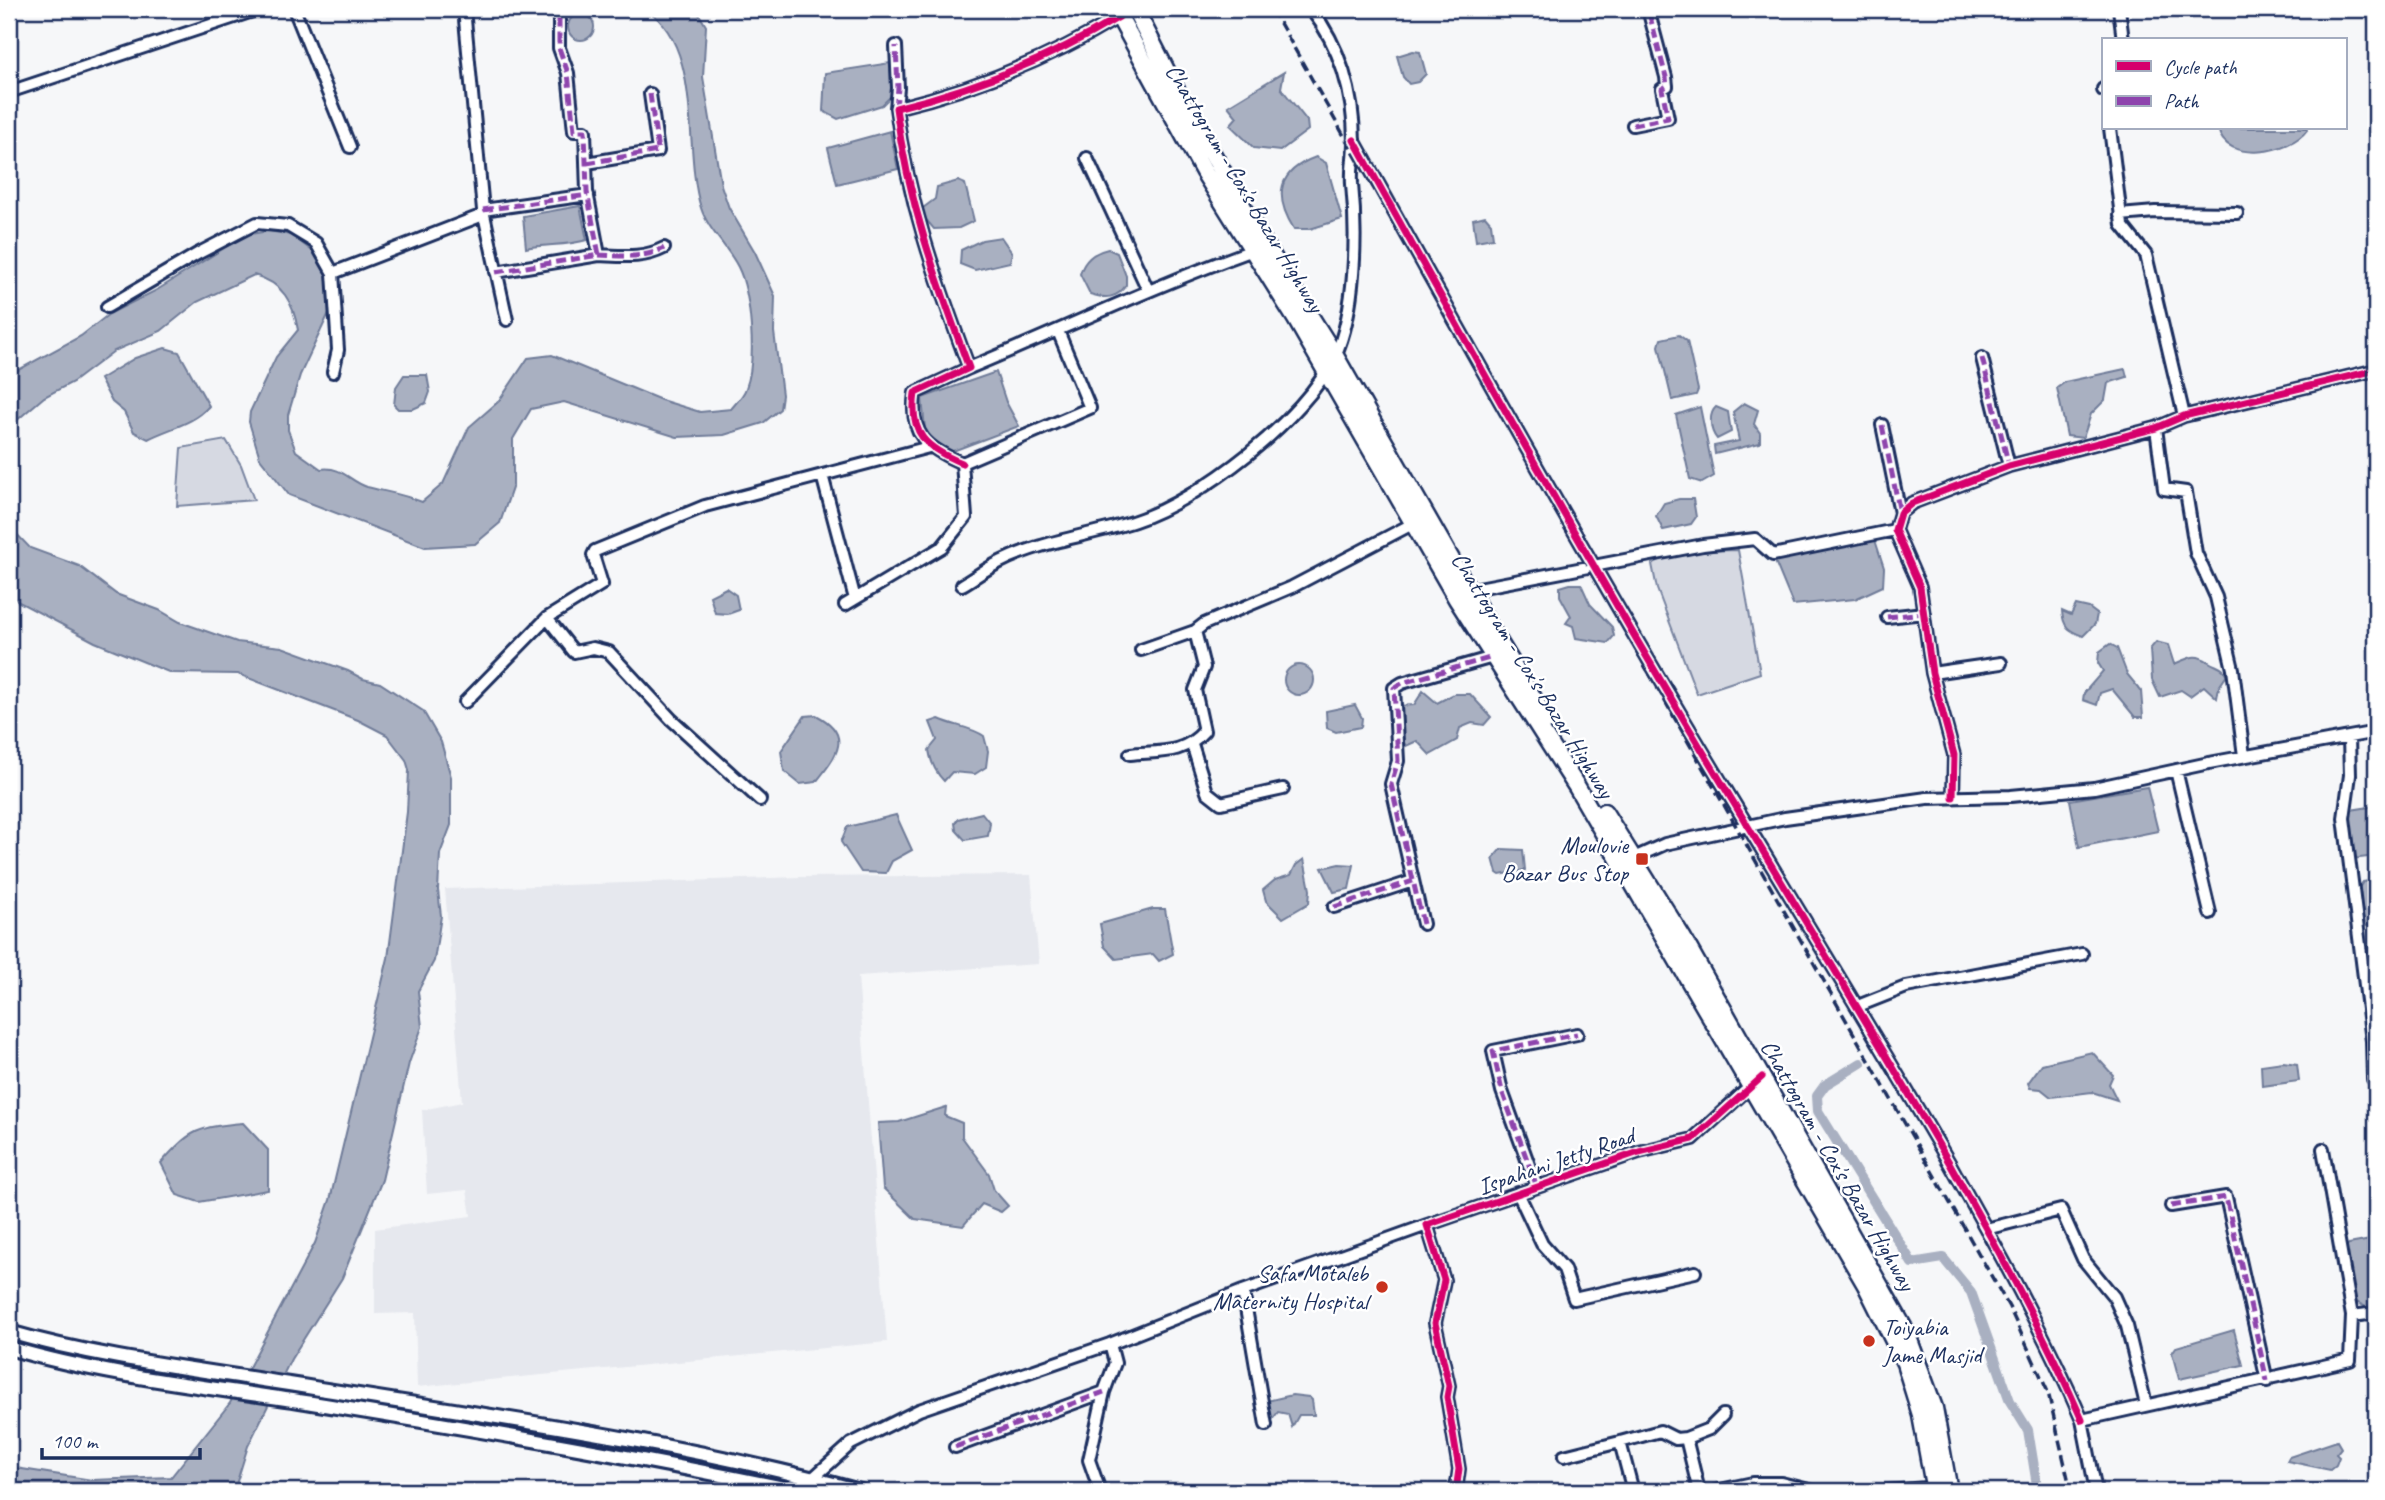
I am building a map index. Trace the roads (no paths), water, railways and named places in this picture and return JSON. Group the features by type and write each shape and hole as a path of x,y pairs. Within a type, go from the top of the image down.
{"highway":[{"name":"Chattogram - Cox's Bazar Highway","path":"1135,9 1216,162 1335,356 1493,657 1627,861"},
{"name":"Chattogram - Cox's Bazar Highway","path":"1117,13 1204,172 1325,371 1468,590 1757,1081 1905,1363 1942,1489"}],"main road":[{"path":"9,1332 206,1371 636,1440 813,1478 860,1491"},
{"path":"9,1348 205,1389 636,1456 799,1491"}],"street":[{"path":"9,92 259,9"},
{"path":"294,9 350,147"},
{"path":"464,9 483,212 507,320"},
{"path":"559,9 559,48 568,73 575,131 584,131 588,195 599,255"},
{"path":"962,585 999,562 1047,545 1137,521 1197,492 1252,452 1277,428 1309,395 1335,356 1352,279 1356,215 1351,169 1354,140 1339,54 1326,27 1311,9"},
{"path":"1633,125 1668,118 1662,89 1667,86 1666,77 1648,9"},
{"path":"2119,9 2123,38"},
{"path":"895,108 1040,59 1073,44 1117,13"},
{"path":"896,46 898,88 895,108 909,190 936,279 969,368"},
{"path":"587,163 658,151 650,94"},
{"path":"2110,130 2120,215 2126,231 2146,255 2184,416"},
{"path":"1354,140 1595,566 1747,825 1858,1006 1986,1229 2051,1348 2082,1420 2096,1491"},
{"path":"1087,158 1147,290"},
{"path":"333,273 483,212 588,195"},
{"path":"2120,215 2155,212 2237,213"},
{"path":"107,307 199,253 257,223 279,223 300,231 316,243 333,273 338,350 333,372"},
{"path":"496,272 599,255 630,257 653,254 664,248"},
{"path":"1058,331 1090,408 962,463 929,447 912,414 915,393 1147,290 1253,250"},
{"path":"1982,358 2009,466"},
{"path":"1900,513 1912,503 2009,466 2156,428 2184,416 2376,370"},
{"path":"1882,425 1900,513 1895,530 1918,577 1932,673 1954,754 1953,797"},
{"path":"2156,428 2164,489 2186,492 2199,560 2216,597 2233,669 2244,756"},
{"path":"465,702 547,618 602,584 593,555 595,551 705,506 929,447"},
{"path":"822,475 850,602 942,547 961,527 966,517 962,463"},
{"path":"1142,650 1195,631 1226,612 1302,582 1420,520"},
{"path":"1468,590 1703,545 1755,539 1773,555 1895,530"},
{"path":"1887,617 1924,613"},
{"path":"547,618 574,652 593,648 609,652 671,719 760,800"},
{"path":"1130,754 1192,744 1204,731 1195,690 1204,667 1195,631"},
{"path":"1423,924 1391,784 1398,761 1394,688 1402,683 1493,657"},
{"path":"1932,673 2001,663"},
{"path":"1627,861 1665,844 1747,825 1953,797 2011,796 2094,788 2244,756 2376,732"},
{"path":"2349,737 2350,775 2344,818 2372,1041 2373,1079 2376,1079"},
{"path":"1192,744 1207,792 1221,803 1283,789"},
{"path":"2176,770 2210,913"},
{"path":"1334,906 1413,881"},
{"path":"1858,1006 1906,987 2082,954"},
{"path":"1537,1187 1502,1091 1493,1051 1577,1034"},
{"name":"Ispahani Jetty Road","path":"813,1478 851,1444 919,1410 1110,1344 1243,1291 1518,1193 1639,1152 1693,1139 1757,1081"},
{"path":"2082,1420 2267,1381 2350,1360 2352,1316 2323,1149"},
{"path":"1518,1193 1542,1244 1564,1269 1574,1299 1695,1272"},
{"path":"2171,1206 2226,1197 2267,1381"},
{"path":"1986,1229 2061,1210 2082,1259 2114,1297 2127,1326 2146,1405"},
{"path":"1427,1225 1444,1280 1435,1323 1436,1338 1450,1387 1447,1397 1459,1469 1457,1491"},
{"path":"1243,1291 1266,1425"},
{"path":"2352,1316 2376,1313"},
{"path":"1100,1491 1089,1461 1104,1392 1115,1363 1110,1344"},
{"path":"955,1447 1104,1392"},
{"path":"1564,1456 1660,1431 1676,1439 1686,1438 1709,1429 1723,1415"},
{"path":"1686,1438 1699,1491"},
{"path":"1620,1442 1633,1491"},
{"path":"1715,1491 1753,1483 1781,1483 1813,1491"},
{"path":"1887,1491 1942,1489"}],"water":[{"path":"646,9 696,9 706,26 703,77 721,185 729,208 755,252 775,296 774,332 782,395 780,409 763,423 724,435 677,437 564,402 531,409 513,439 513,485 500,523 475,544 425,547 289,495 260,458 249,422 250,412 276,357 298,330 290,302 285,295 272,283 254,275 197,302 161,331 114,351 73,382 44,397 9,427 9,375 81,336 109,314 157,290 245,235 269,231 291,235 315,253 325,269 330,291 329,313 300,375 288,415 288,430 296,451 321,469 335,470 367,487 422,502 443,484 469,427 499,401 528,358 552,355 661,400 700,412 731,409 744,393 751,361 751,327 746,293 738,267 708,224 701,208 684,74 677,49 665,27"},
{"path":"581,14 590,18 594,27 590,36 581,40 572,36 568,27 572,18"},
{"path":"1413,51 1420,52 1426,74 1418,82 1409,84 1403,77 1397,56"},
{"path":"890,63 894,71 892,95 882,105 838,119 823,111 825,73"},
{"path":"1284,72 1281,88 1307,121 1308,130 1280,151 1254,148 1230,125 1237,117 1228,106"},
{"path":"2219,130 2307,130 2288,144 2260,151 2245,151 2223,140"},
{"path":"890,131 898,169 837,184 828,148"},
{"path":"1316,157 1326,163 1342,219 1310,229 1294,229 1283,205 1283,185 1294,169"},
{"path":"958,181 965,184 974,221 959,228 934,229 922,215 923,208 935,199 937,187"},
{"path":"580,206 587,240 526,248 523,216"},
{"path":"1485,216 1491,223 1493,238 1476,241 1473,219"},
{"path":"1001,237 1012,253 1010,262 975,270 960,264 961,250 982,240"},
{"path":"1108,249 1117,253 1126,276 1126,285 1119,293 1101,297 1090,294 1080,274 1090,257"},
{"path":"1679,335 1687,341 1698,390 1696,395 1672,400 1659,346 1661,339"},
{"path":"165,348 179,352 209,406 189,421 148,439 134,432 124,412 112,402 100,379 135,358"},
{"path":"2125,369 2127,377 2108,383 2105,400 2091,414 2083,438 2067,436 2057,388 2065,382"},
{"path":"996,372 1006,402 1019,426 953,451 937,449 925,429 922,398"},
{"path":"404,375 427,375 430,392 426,403 413,409 398,409 394,405 396,387"},
{"path":"1744,403 1758,410 1754,424 1760,433 1760,443 1715,454 1714,446 1739,441 1733,412"},
{"path":"1700,407 1714,476 1702,483 1690,479 1676,415"},
{"path":"1716,407 1728,412 1731,432 1717,439 1711,423"},
{"path":"1693,499 1696,517 1691,524 1663,530 1656,516 1664,503"},
{"path":"9,526 30,548 79,566 116,594 159,610 180,622 237,642 282,647 363,679 380,683 423,711 441,742 451,777 451,825 440,854 438,890 441,916 434,961 418,991 422,1027 409,1063 382,1180 342,1278 291,1359 248,1446 234,1491 9,1491 9,1467 92,1480 171,1477 230,1403 315,1243 330,1200 388,958 407,812 409,770 406,760 387,735 358,720 238,674 171,673 95,642 17,601 9,590"},
{"path":"1875,540 1884,568 1883,586 1855,599 1793,605 1774,559"},
{"path":"1581,584 1590,604 1612,627 1614,636 1608,643 1576,638 1573,626 1566,623 1571,616 1560,596 1560,587"},
{"path":"726,588 736,595 739,610 728,614 715,613 710,596"},
{"path":"2076,605 2089,608 2097,614 2095,624 2083,636 2068,628 2064,621 2062,611 2071,615"},
{"path":"2156,642 2168,645 2174,664 2196,657 2223,670 2227,675 2219,687 2217,698 2204,686 2190,696 2181,690 2160,697 2152,680 2150,649"},
{"path":"2110,644 2117,648 2127,674 2141,691 2143,717 2135,717 2112,689 2100,693 2097,705 2083,700 2084,693 2103,671 2098,663 2099,652"},
{"path":"1299,665 1310,669 1314,680 1310,691 1299,695 1288,691 1284,680 1288,669"},
{"path":"1423,691 1437,703 1454,694 1470,694 1491,717 1484,725 1472,723 1460,728 1457,740 1430,755 1417,741 1406,746 1399,735 1398,706 1414,705"},
{"path":"1355,705 1362,718 1361,727 1336,732 1327,728 1326,711"},
{"path":"816,715 835,730 838,745 830,763 816,782 800,784 784,771 781,751 805,716"},
{"path":"939,719 984,736 988,751 986,767 975,774 952,772 944,781 934,767 929,750 937,740 930,722"},
{"path":"2147,787 2158,831 2079,847 2070,800"},
{"path":"2376,806 2376,856 2352,859 2348,818 2351,810"},
{"path":"982,813 990,823 988,836 965,840 956,830 955,823 958,819"},
{"path":"896,815 912,850 892,861 886,873 861,872 841,842 847,827"},
{"path":"1501,849 1523,850 1525,870 1500,875 1497,873 1493,858"},
{"path":"1304,859 1310,890 1309,903 1283,918 1266,901 1263,890 1275,880 1291,875 1296,865"},
{"path":"1339,864 1354,865 1349,889 1334,892 1322,868"},
{"path":"2376,880 2376,924 2365,926 2358,889 2363,882"},
{"path":"1153,909 1165,909 1173,954 1159,961 1153,954 1116,959 1104,946 1100,924"},
{"path":"2092,1052 2113,1075 2109,1084 2117,1100 2092,1092 2051,1097 2041,1089 2030,1088 2028,1083 2042,1064"},
{"path":"2283,1062 2297,1064 2299,1081 2262,1086 2261,1065"},
{"path":"946,1107 945,1116 962,1123 962,1137 989,1174 994,1190 1008,1206 1001,1212 982,1204 963,1226 915,1219 883,1188 878,1123 899,1122"},
{"path":"243,1123 268,1150 268,1190 199,1202 177,1195 161,1163 171,1152 188,1136 205,1128"},
{"path":"2376,1239 2376,1306 2368,1308 2356,1302 2348,1284 2345,1247"},
{"path":"2234,1330 2243,1365 2179,1379 2172,1353 2176,1347"},
{"path":"1292,1395 1309,1397 1314,1415 1299,1415 1292,1427 1288,1414 1278,1412 1269,1424 1267,1401"},
{"path":"2337,1441 2341,1448 2336,1454 2339,1457 2330,1470 2287,1461 2289,1457"}],"waterway":[{"path":"1861,1063 1825,1085 1817,1096 1818,1111 1912,1263 1943,1258 1971,1292 2010,1401 2028,1430 2038,1491"}],"railway":[{"path":"1272,9 2009,1307 2048,1392 2071,1491"}],"place":[{"name":"Moulovie Bazar Bus Stop","path":"1642,859"},
{"name":"Safa Motaleb Maternity Hospital","path":"1382,1287"},
{"name":"Toiyabia Jame Masjid","path":"1869,1341"}]}
